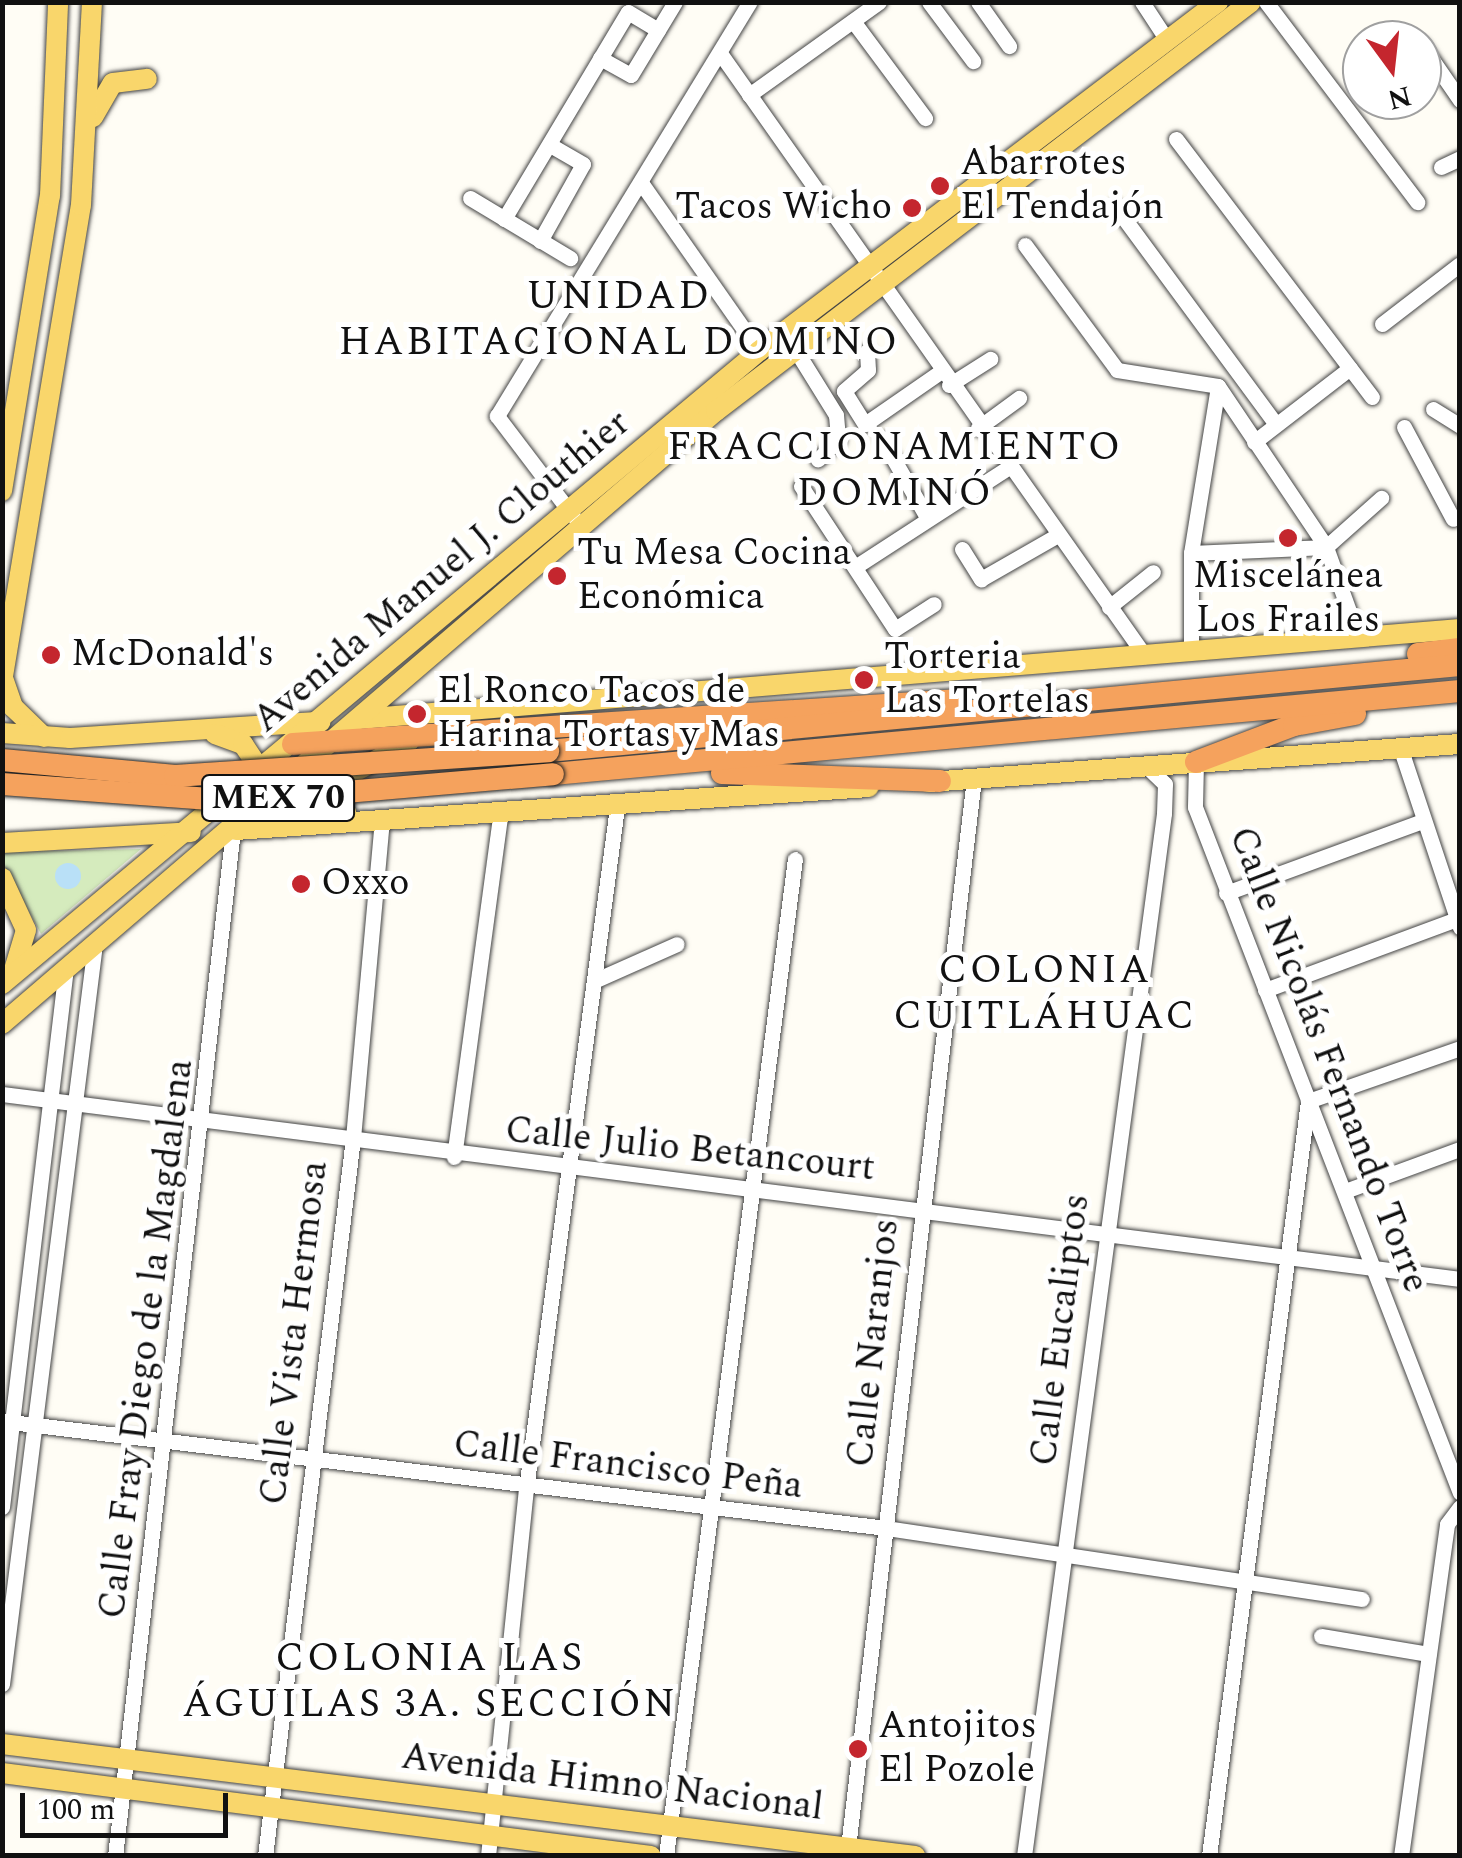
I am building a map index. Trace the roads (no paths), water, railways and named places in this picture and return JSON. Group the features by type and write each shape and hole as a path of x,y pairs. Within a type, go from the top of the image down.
{"highway":[{"path":"1304,680 1460,649"},
{"name":"MEX 70","path":"2,784 241,801 1094,700 1460,666"},
{"path":"1196,762 1294,725 1460,692"},
{"name":"MEX 70","path":"2,760 191,776 550,762 628,770 1460,692"},
{"path":"294,744 812,709 1094,700"},
{"path":"628,770 940,781"}],"main road":[{"path":"2,491 50,196 58,2"},
{"path":"44,736 12,707 3,680 90,124 92,2"},
{"name":"Avenida Manuel J. Clouthier","path":"2,1024 94,952 582,527 796,349 874,276 1218,2"},
{"name":"Avenida Manuel J. Clouthier","path":"7,980 263,770 759,351 874,276 1251,2"},
{"path":"90,124 113,83 147,79"},
{"path":"2,556 27,533"},
{"path":"2,733 44,736 204,730 654,699 1460,629"},
{"path":"812,709 856,683"},
{"path":"654,699 688,717"},
{"path":"204,730 243,744 263,770 273,797"},
{"path":"348,820 340,790 370,756 446,735"},
{"path":"2,844 348,820 617,807 1460,744"},
{"path":"6,888 26,930 7,980"},
{"name":"Avenida Himno Nacional","path":"2,1744 848,1851 915,1856"},
{"name":"Avenida Himno Nacional","path":"2,1774 270,1807 489,1846 651,1856"}],"street":[{"path":"600,58 632,74 675,2"},
{"path":"582,527 497,416 750,2"},
{"path":"749,96 879,2"},
{"path":"929,2 973,61"},
{"path":"978,2 1009,46"},
{"path":"1142,2 1167,40"},
{"path":"1266,2 1417,202"},
{"path":"504,219 628,12 658,30"},
{"path":"852,21 925,118"},
{"path":"720,53 1006,468 1144,656"},
{"path":"1442,74 1460,100"},
{"path":"1176,139 1372,397"},
{"path":"540,241 583,164 548,144"},
{"path":"1441,167 1460,158"},
{"path":"642,184 759,351"},
{"path":"470,198 570,258"},
{"path":"1115,206 1276,424"},
{"path":"1026,245 1117,370 1218,386 1326,547 1358,636"},
{"path":"1382,324 1457,275"},
{"path":"796,349 836,414 838,440 818,460"},
{"path":"867,351 868,370 844,391 865,424 990,358"},
{"path":"1254,442 1350,368"},
{"path":"1191,652 1191,553 1218,386"},
{"path":"978,428 1019,398"},
{"path":"1433,409 1460,426"},
{"path":"1404,427 1455,499 1452,519"},
{"path":"882,439 928,519"},
{"path":"855,568 1006,468"},
{"path":"801,486 895,629 934,604"},
{"path":"1191,553 1326,547 1382,498"},
{"path":"962,549 982,579 1056,536"},
{"path":"1108,607 1153,572"},
{"path":"1265,990 1459,921 1402,750"},
{"name":"Calle Nicolás Fernando Torre","path":"1196,762 1195,807 1226,893 1460,1493"},
{"name":"Calle Eucaliptos","path":"1024,1856 1164,813 1165,784 1145,765"},
{"name":"Calle Naranjos","path":"848,1851 974,778"},
{"path":"1164,813 1179,803 1195,807"},
{"path":"489,1846 526,1488 598,978 617,807"},
{"path":"454,1157 500,815"},
{"name":"Calle Vista Hermosa","path":"265,1856 353,1138 382,818"},
{"path":"1226,893 1423,821"},
{"name":"Calle Fray Diego de la Magdalena","path":"115,1856 207,1118 233,830"},
{"path":"666,1856 747,1190 795,859"},
{"path":"598,978 676,944"},
{"path":"2,1684 30,1424 94,952"},
{"path":"2,1508 7,1421 52,1099 65,976"},
{"path":"1209,1856 1282,1254 1308,1101 1460,1048"},
{"name":"Calle Julio Betancourt","path":"2,1094 353,1138 454,1157 922,1209 1370,1264 1460,1279"},
{"path":"1345,1191 1460,1149"},
{"name":"Calle Francisco Peña","path":"7,1421 168,1438 526,1488 886,1528 1245,1578 1362,1599"},
{"path":"1401,1856 1447,1524 1460,1507"},
{"path":"1321,1636 1429,1654"}],"water":[{"path":"68,863 77,867 81,876 77,885 68,889 59,885 55,876 59,867"}],"place":[{"name":"Abarrotes El Tendajón","path":"940,186"},
{"name":"Tacos Wicho","path":"912,208"},
{"name":"Miscelánea Los Frailes","path":"1288,538"},
{"name":"Tu Mesa Cocina Económica","path":"557,576"},
{"name":"McDonald's","path":"51,655"},
{"name":"Torteria Las Tortelas","path":"864,680"},
{"name":"El Ronco Tacos de Harina Tortas y Mas","path":"417,714"},
{"name":"Oxxo","path":"301,884"},
{"name":"Antojitos El Pozole","path":"858,1749"}],"district":[{"name":"UNIDAD HABITACIONAL DOMINO","path":"619,320"},
{"name":"FRACCIONAMIENTO DOMINÓ","path":"895,471"},
{"name":"COLONIA CUITLÁHUAC","path":"1045,994"},
{"name":"COLONIA LAS ÁGUILAS 3A. SECCIÓN","path":"430,1682"}]}
